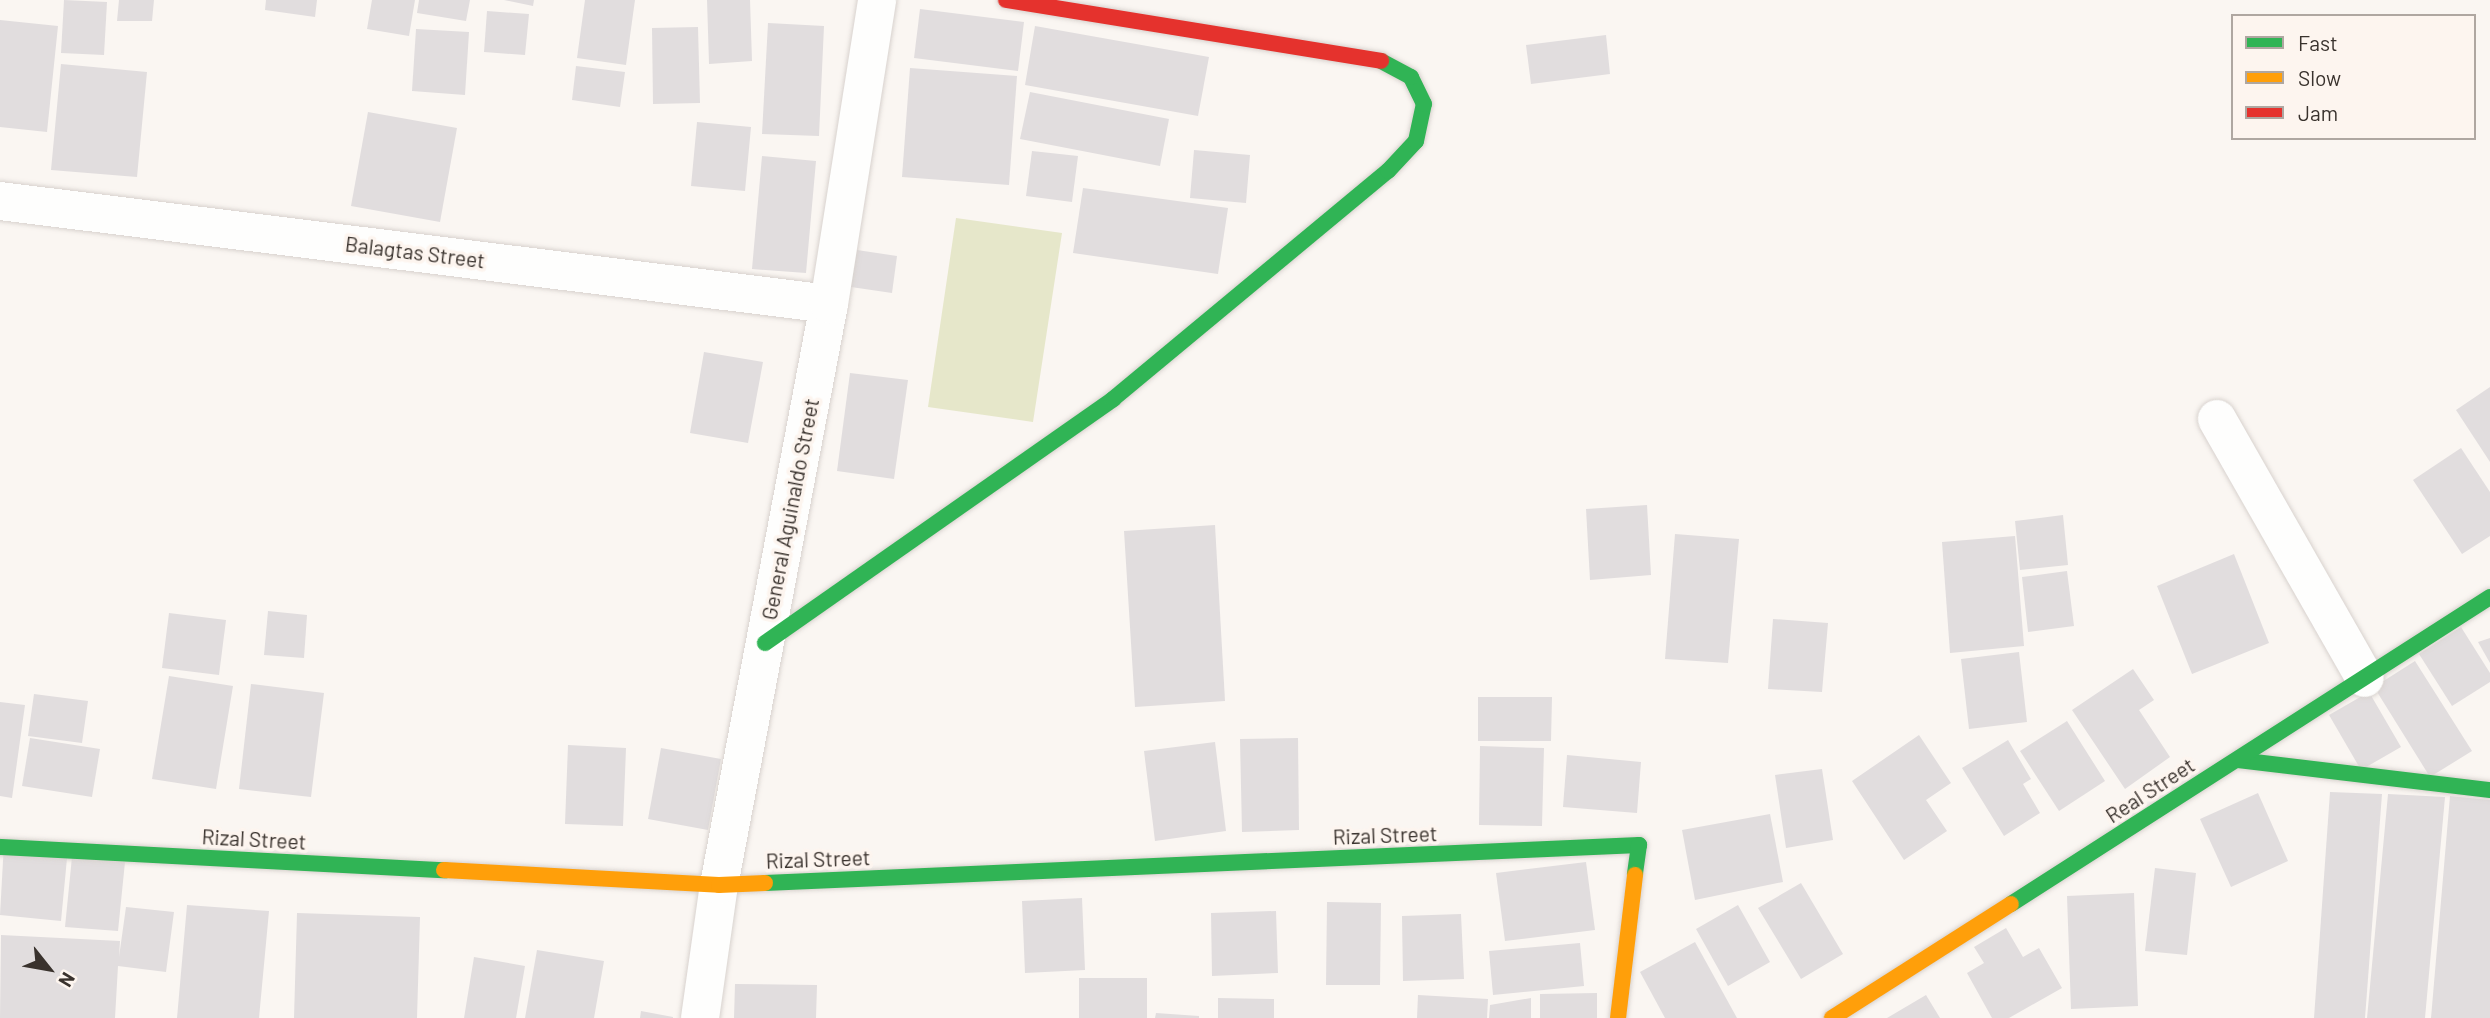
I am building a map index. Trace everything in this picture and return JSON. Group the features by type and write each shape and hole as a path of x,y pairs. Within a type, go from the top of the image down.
{"street":[{"name":"General Aguinaldo Street","path":"700,1018 719,885 829,304 877,0"},
{"path":"765,643 1113,399 1388,171 1416,141 1424,104 1411,77 1379,60 1006,0"},
{"name":"Balagtas Street","path":"0,201 829,304"},
{"path":"2217,419 2365,678"},
{"name":"Real Street","path":"1832,1018 2490,597"},
{"path":"2238,760 2490,790"},
{"name":"Rizal Street","path":"0,847 719,885 1639,845 1618,1018"}],"green space":[{"path":"956,218 1062,233 1033,422 928,407"}],"building":[{"path":"64,0 107,2 104,55 61,53"},
{"path":"119,0 154,0 152,21 117,21"},
{"path":"266,0 317,0 315,17 265,10"},
{"path":"372,0 415,0 409,36 367,29"},
{"path":"419,0 470,0 466,21 417,13"},
{"path":"504,0 534,0 533,6"},
{"path":"585,0 635,0 626,65 577,58"},
{"path":"707,0 750,0 752,61 709,64"},
{"path":"920,9 1024,22 1018,71 914,58"},
{"path":"487,11 529,14 525,55 484,52"},
{"path":"0,20 58,26 47,132 0,127"},
{"path":"768,23 824,26 819,136 762,134"},
{"path":"1035,26 1209,57 1198,116 1025,85"},
{"path":"698,27 700,103 653,104 652,28"},
{"path":"416,29 469,32 465,95 412,91"},
{"path":"1606,35 1610,74 1531,84 1526,45"},
{"path":"61,64 147,72 137,177 51,170"},
{"path":"576,66 625,72 620,107 572,100"},
{"path":"910,68 1017,76 1009,185 902,177"},
{"path":"1030,92 1169,119 1160,166 1020,139"},
{"path":"368,112 457,128 440,222 351,206"},
{"path":"697,122 751,127 745,191 691,186"},
{"path":"1194,150 1250,155 1246,203 1190,198"},
{"path":"1032,151 1078,156 1072,202 1026,196"},
{"path":"762,156 816,161 806,273 752,269"},
{"path":"1083,188 1228,208 1218,274 1073,253"},
{"path":"857,250 897,256 892,293 851,287"},
{"path":"704,352 763,362 748,443 690,433"},
{"path":"850,373 908,380 894,479 837,471"},
{"path":"2490,387 2490,462 2456,410"},
{"path":"2461,448 2490,492 2490,536 2462,554 2413,480"},
{"path":"1647,505 1651,575 1590,580 1586,509"},
{"path":"2063,515 2068,565 2020,570 2015,521"},
{"path":"1215,525 1225,701 1135,707 1124,531"},
{"path":"1675,534 1739,539 1728,663 1665,659"},
{"path":"2015,536 2024,646 1950,653 1942,542"},
{"path":"2234,554 2269,643 2192,674 2157,586"},
{"path":"2067,571 2074,626 2028,632 2022,577"},
{"path":"268,611 307,615 304,658 264,655"},
{"path":"169,613 226,620 219,675 162,668"},
{"path":"1773,619 1828,623 1822,692 1768,689"},
{"path":"2461,627 2490,673 2490,682 2452,706 2419,654"},
{"path":"2490,638 2490,663 2478,642"},
{"path":"2019,652 2027,722 1969,729 1961,659"},
{"path":"2415,661 2472,751 2430,777 2374,687"},
{"path":"2133,669 2154,700 2139,710 2170,757 2125,789 2072,710"},
{"path":"169,676 233,686 216,789 152,779"},
{"path":"251,684 324,693 311,797 239,789"},
{"path":"2369,692 2401,747 2361,770 2329,715"},
{"path":"34,694 88,701 82,743 28,736"},
{"path":"1478,697 1552,697 1551,741 1478,741"},
{"path":"0,702 25,705 12,798 0,796"},
{"path":"2067,721 2105,781 2059,811 2020,751"},
{"path":"1919,735 1951,783 1926,800 1947,831 1904,860 1852,781"},
{"path":"30,738 100,749 92,797 22,786"},
{"path":"1298,738 1299,830 1242,832 1240,739"},
{"path":"2008,740 2031,779 2023,784 2040,813 2004,836 1962,768"},
{"path":"1215,742 1226,831 1155,841 1144,751"},
{"path":"568,745 626,748 623,826 565,824"},
{"path":"1480,746 1544,748 1542,826 1479,825"},
{"path":"661,748 721,759 708,830 648,819"},
{"path":"1567,755 1641,762 1637,813 1563,807"},
{"path":"1822,769 1833,840 1786,848 1775,775"},
{"path":"2330,792 2382,794 2365,1018 2314,1018"},
{"path":"2258,793 2288,861 2231,887 2200,819"},
{"path":"2388,794 2445,797 2425,1018 2367,1018"},
{"path":"2450,796 2490,800 2490,1018 2431,1018"},
{"path":"1770,814 1783,882 1695,900 1682,830"},
{"path":"4,843 68,848 61,921 0,915"},
{"path":"72,857 125,862 118,931 65,927"},
{"path":"1586,862 1595,930 1505,941 1496,873"},
{"path":"2155,868 2196,873 2187,955 2145,951"},
{"path":"1801,883 1843,954 1801,979 1758,908"},
{"path":"2134,893 2138,1006 2071,1009 2067,896"},
{"path":"1082,898 1085,970 1025,973 1022,901"},
{"path":"1327,902 1381,903 1380,985 1326,985"},
{"path":"187,905 269,911 259,1018 177,1018"},
{"path":"1738,905 1770,962 1728,986 1696,929"},
{"path":"126,907 174,912 166,972 118,966 115,1018 0,1018 1,935 120,941 119,957"},
{"path":"1276,911 1278,973 1212,976 1211,913"},
{"path":"297,913 420,917 417,1018 294,1018"},
{"path":"1461,914 1464,979 1403,981 1402,916"},
{"path":"2006,928 2023,957 2039,948 2062,988 2009,1018 1992,1018 1967,973 1984,963 1974,947"},
{"path":"1695,942 1737,1018 1665,1018 1640,972"},
{"path":"1580,943 1584,986 1493,995 1489,951"},
{"path":"537,950 604,961 594,1018 525,1018"},
{"path":"474,957 525,966 516,1018 464,1018"},
{"path":"1079,978 1147,978 1147,1018 1079,1018"},
{"path":"735,984 817,985 816,1018 734,1018"},
{"path":"1597,993 1597,1018 1540,1018 1540,994"},
{"path":"1418,995 1488,999 1487,1018 1417,1018"},
{"path":"1926,995 1940,1018 1887,1018"},
{"path":"1218,998 1274,999 1274,1018 1218,1018"},
{"path":"1531,998 1531,1018 1489,1018 1490,1005"},
{"path":"641,1011 673,1017 673,1018 640,1018"},
{"path":"1156,1013 1199,1016 1199,1018 1155,1018"}],"traffic: fast":[{"path":"765,643 1113,399 1388,171 1416,141 1424,104 1411,77 1381,61"},
{"path":"2011,904 2490,597"},
{"path":"2238,760 2490,790"},
{"path":"765,883 1639,845 1635,875"},
{"path":"0,847 444,870"}],"traffic: slow":[{"path":"444,870 719,885 765,883"},
{"path":"1618,1018 1635,875"},
{"path":"1832,1018 2011,904"}],"traffic: jam":[{"path":"1006,0 1381,61"}]}
